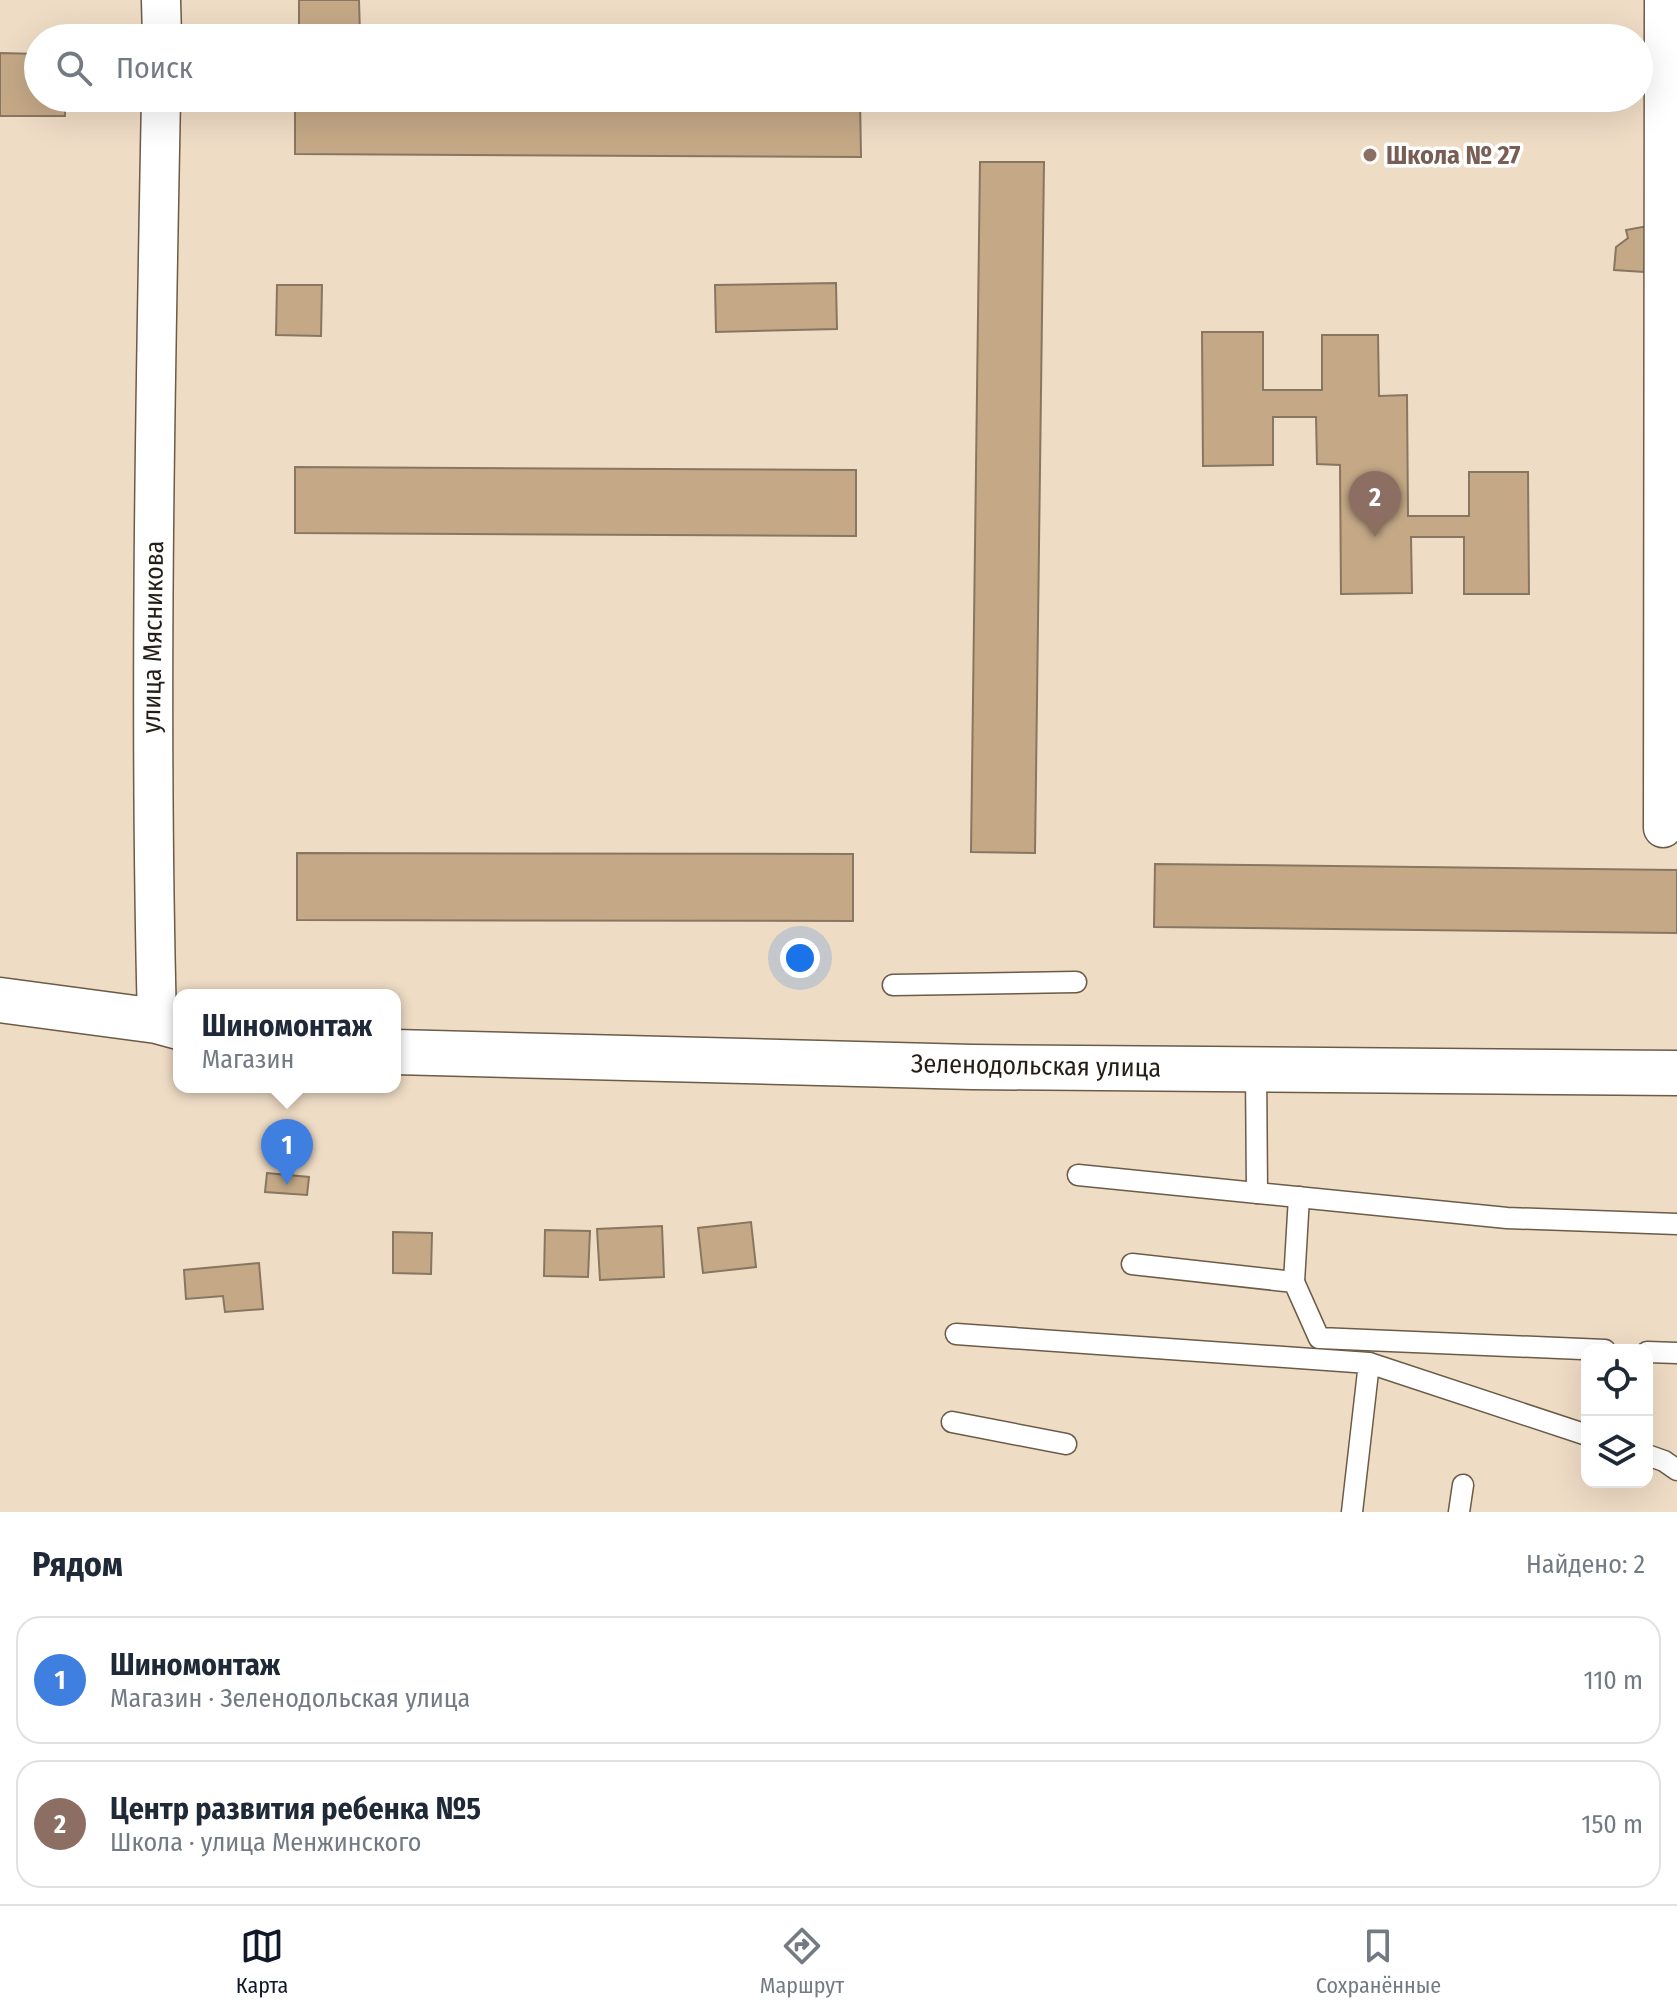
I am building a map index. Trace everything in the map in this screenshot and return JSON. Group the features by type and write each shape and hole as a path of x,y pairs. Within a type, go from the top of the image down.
{"street":[{"path":"161,0 162,24"},
{"path":"1663,828 1664,0"},
{"name":"улица Мясникова","path":"0,1000 168,1024 152,817 161,112"},
{"name":"Зеленодольская улица","path":"401,1052 972,1067 1677,1073"}],"lane":[{"path":"893,985 1076,982"},
{"path":"1256,1068 1257,1193"},
{"path":"1078,1175 1507,1218 1677,1224"},
{"path":"1299,1197 1294,1282 1319,1338 1581,1349"},
{"path":"1132,1264 1294,1282"},
{"path":"956,1334 1369,1363 1581,1433"},
{"path":"1653,1352 1677,1353"},
{"path":"1352,1512 1369,1363"},
{"path":"952,1422 1066,1444"},
{"path":"1459,1512 1463,1485"}],"building":[{"path":"299,0 359,0 360,24 299,24"},
{"path":"0,53 24,54 24,112 65,112 65,116 0,116"},
{"path":"295,112 860,112 861,157 295,154"},
{"path":"980,162 1044,162 1035,853 971,852"},
{"path":"1648,226 1644,272 1614,270 1616,247 1628,238 1626,230"},
{"path":"836,283 837,329 716,332 715,285"},
{"path":"277,285 322,285 321,336 276,335"},
{"path":"1202,332 1263,332 1263,390 1322,390 1322,335 1378,335 1379,396 1407,395 1408,516 1469,516 1469,472 1528,472 1529,594 1464,594 1464,537 1411,537 1412,593 1341,594 1340,465 1317,464 1316,417 1273,417 1273,465 1203,466"},
{"path":"295,467 856,470 856,536 295,533"},
{"path":"297,853 853,854 853,921 297,920"},
{"path":"1155,864 1677,870 1677,933 1154,927"},
{"path":"267,1173 309,1177 307,1195 265,1192"},
{"path":"751,1222 756,1267 703,1273 698,1228"},
{"path":"662,1226 664,1277 600,1280 597,1229"},
{"path":"545,1230 590,1231 588,1277 544,1276"},
{"path":"393,1232 432,1233 431,1274 393,1273"},
{"path":"259,1263 263,1309 225,1312 223,1296 186,1299 184,1270"}],"place":[{"name":"Школа № 27","path":"1370,155"},
{"name":"Центр развития ребенка №5","path":"1375,537"},
{"name":"Шиномонтаж","path":"287,1185"}]}
